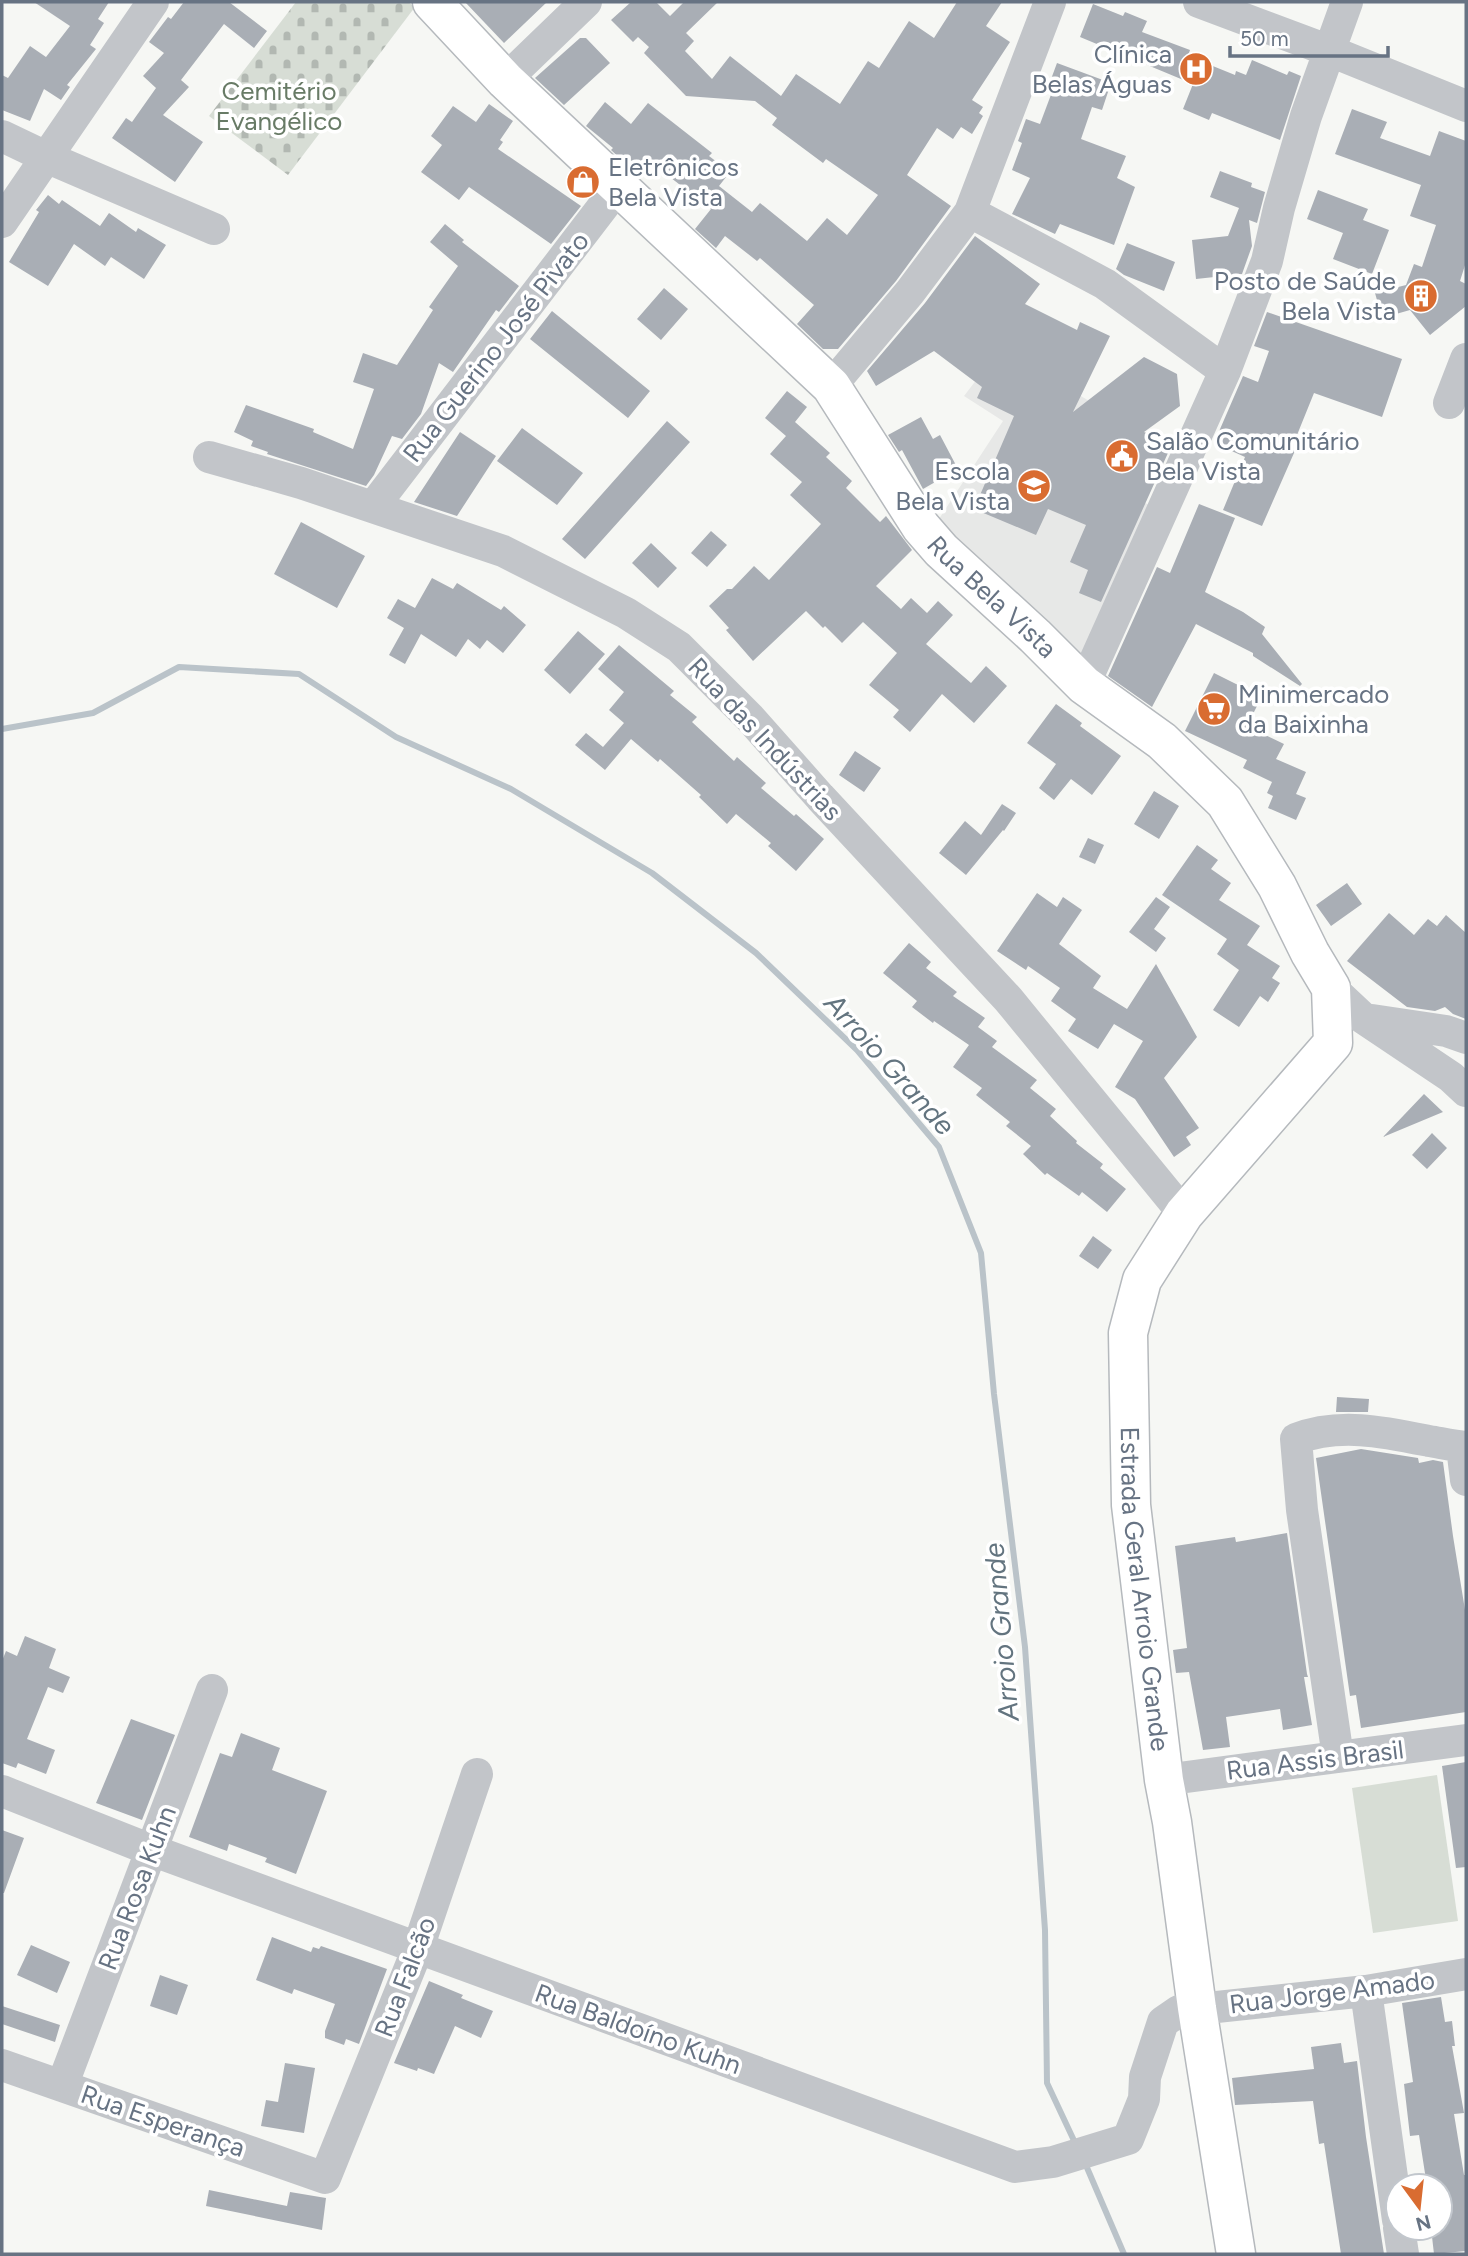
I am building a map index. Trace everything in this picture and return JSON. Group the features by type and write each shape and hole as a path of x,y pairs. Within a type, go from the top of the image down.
{"main road":[{"name":"Rua Bela Vista","path":"432,2 505,80 831,386 921,527 942,550 1084,685 1162,741 1226,802 1277,886 1310,953 1331,988"},
{"name":"Estrada Geral Arroio Grande","path":"1236,2254 1164,1780 1131,1505 1128,1333 1142,1280 1184,1214 1333,1043 1331,988"}],"street":[{"path":"2,222 153,2"},
{"path":"505,80 586,2"},
{"path":"831,386 910,292 970,212 1050,2"},
{"path":"1199,2 1466,106"},
{"path":"1084,685 1225,371 1268,261 1279,208 1306,116 1347,2"},
{"path":"2,136 214,229"},
{"name":"Rua Guerino José Pivato","path":"373,507 618,187"},
{"path":"970,212 1105,284 1225,371"},
{"path":"1449,403 1466,359"},
{"name":"Rua das Indústrias","path":"209,457 301,483 503,551 626,613 680,647 750,718 1008,999 1184,1214"},
{"name":"Rua Bela Vista","path":"1331,988 1363,1018 1451,1077 1466,1091"},
{"path":"1363,1018 1447,1031 1466,1038"},
{"path":"1338,1758 1302,1510 1296,1439 1312,1433 1341,1429 1386,1432 1464,1447 1466,1480"},
{"name":"Rua Rosa Kuhn","path":"62,2086 212,1690"},
{"name":"Rua Assis Brasil","path":"1164,1780 1466,1740"},
{"name":"Rua Falcão","path":"325,2178 418,1948 477,1774"},
{"name":"Rua Baldoíno Kuhn","path":"2,1791 151,1850 1015,2168 1053,2162 1128,2139 1144,2099 1145,2077 1163,2022 1180,2011 1197,2008"},
{"name":"Rua Jorge Amado","path":"1197,2008 1366,1992 1466,1974"},
{"path":"1366,1992 1391,2172"},
{"name":"Rua Esperança","path":"2,2065 325,2178"}],"shaded area":[{"name":"Escola Bela Vista","path":"1000,349 1091,402 1062,465 1156,508 1079,660 935,525 1003,421 964,396"}],"green space":[{"name":"Cemitério Evangélico","path":"296,2 408,2 415,7 288,175 209,116"},
{"path":"1437,1775 1458,1921 1373,1933 1352,1788"}],"building":[{"path":"34,2 109,2 98,19 104,23 90,45 96,49 67,85 70,87 61,100 44,89 30,121 2,110 2,75 8,78 30,46 46,57 70,26"},
{"path":"184,2 229,2 267,31 254,48 224,24 181,80 189,87 163,115 203,142 175,182 112,138 126,118 132,122 156,88 143,76 164,53 149,42 168,17 171,19"},
{"path":"465,2 547,2 504,43"},
{"path":"631,2 656,2 670,16 684,2 718,2 686,33 694,41 685,51 712,79 730,56 781,96 796,74 840,104 868,61 879,68 909,21 934,38 957,2 1002,2 986,26 1010,42 972,100 983,107 979,113 983,116 972,134 961,127 953,139 937,128 907,175 951,206 896,281 838,349 823,349 797,324 814,305 760,258 757,261 725,236 716,248 695,229 711,209 648,160 637,174 611,150 613,148 586,126 605,102 631,124 648,103 712,153 709,156 730,172 719,186 752,212 760,203 807,241 827,218 847,235 878,195 826,159 823,163 772,125 777,118 755,101 686,96 644,53 649,47 638,37 633,42 611,20"},
{"path":"1093,4 1123,16 1125,12 1147,21 1142,32 1190,50 1188,56 1235,75 1236,71 1246,75 1252,60 1287,75 1289,71 1301,76 1280,140 1212,113 1209,120 1183,109 1193,84 1080,37"},
{"path":"580,38 586,38 610,63 564,105 535,78"},
{"path":"1057,63 1111,83 1102,110 1092,107 1081,139 1126,156 1117,178 1135,187 1114,245 1060,224 1055,234 1012,214 1030,178 1012,170 1022,143 1018,141 1026,119 1040,124 1052,92 1047,90"},
{"path":"489,104 513,121 500,140 503,142 498,149 581,206 551,244 469,187 459,200 421,172 442,145 431,136 453,106 476,122"},
{"path":"1352,109 1387,122 1380,138 1430,156 1439,131 1466,141 1466,262 1460,281 1466,284 1466,306 1430,335 1410,310 1382,318 1375,293 1406,285 1414,264 1422,267 1436,225 1410,216 1421,185 1335,154"},
{"path":"1220,171 1252,183 1251,187 1265,192 1257,223 1249,220 1252,246 1242,274 1196,279 1192,240 1228,236 1239,208 1210,197"},
{"path":"1318,190 1368,209 1363,220 1389,230 1372,274 1333,259 1343,233 1307,219"},
{"path":"48,195 59,204 62,200 100,226 109,213 136,232 138,228 166,245 144,279 111,257 105,266 74,244 48,286 9,262 39,212 36,210"},
{"path":"445,224 464,240 462,242 519,286 499,312 496,310 453,372 439,363 421,414 402,439 392,436 366,486 267,454 268,452 251,446 253,441 234,432 246,405 314,429 313,432 353,449 374,389 353,382 363,353 397,365 433,310 429,307 458,266 430,242"},
{"path":"975,236 1040,284 1025,304 1077,330 1080,322 1110,336 1073,412 1144,357 1177,374 1180,406 1144,432 1172,444 1101,602 1079,593 1088,570 1070,562 1086,525 1048,509 1036,535 974,509 1014,416 977,398 982,387 934,351 876,386 867,371 925,303"},
{"path":"1127,243 1175,262 1164,291 1124,275 1116,269"},
{"path":"664,288 688,309 661,340 637,319"},
{"path":"552,311 650,391 628,418 530,339"},
{"path":"1267,312 1402,359 1382,417 1314,393 1297,435 1301,437 1262,526 1223,510 1245,457 1214,443 1243,376 1258,382 1269,351 1254,346"},
{"path":"787,391 807,407 795,422 830,453 826,457 852,481 846,488 880,522 886,516 912,550 876,586 901,609 911,598 927,613 938,601 953,615 926,644 971,683 986,666 1007,686 974,723 942,694 910,732 893,717 899,710 869,685 897,653 863,622 842,643 806,611 753,661 709,606 727,589 732,589 754,566 769,580 821,524 790,495 802,482 770,454 786,436 765,418"},
{"path":"921,417 933,439 940,435 958,469 923,489 902,450 899,452 888,435"},
{"path":"667,421 690,442 585,559 562,539"},
{"path":"522,428 583,473 557,505 497,461"},
{"path":"460,432 496,456 457,516 414,502"},
{"path":"1199,504 1235,518 1205,592 1265,627 1262,634 1302,684 1300,686 1253,656 1253,653 1196,624 1152,707 1108,676 1157,567 1170,573"},
{"path":"301,522 365,556 337,608 274,574"},
{"path":"711,531 727,545 707,567 691,553"},
{"path":"651,543 677,568 658,588 632,563"},
{"path":"432,578 453,589 457,583 501,610 504,606 526,625 503,653 487,640 480,649 468,639 456,657 421,634 405,664 389,655 404,628 387,618 398,599 415,608"},
{"path":"578,631 605,654 570,694 544,670"},
{"path":"619,645 674,691 670,695 697,717 692,722 734,761 737,757 766,783 761,788 824,839 796,871 768,846 771,843 736,814 727,824 699,797 701,795 660,759 658,762 631,739 605,770 575,745 586,733 603,747 624,723 609,710 624,692 598,669"},
{"path":"1214,673 1242,687 1240,693 1259,702 1247,726 1284,744 1276,759 1306,772 1296,794 1306,798 1296,820 1268,808 1273,796 1267,793 1272,782 1243,768 1247,760 1185,731"},
{"path":"1056,704 1082,723 1080,726 1121,756 1092,795 1071,779 1054,800 1039,788 1056,764 1027,743"},
{"path":"855,751 881,768 864,792 839,775"},
{"path":"1154,791 1179,806 1159,839 1134,824"},
{"path":"1002,804 1016,813 966,875 939,853 965,821 981,835"},
{"path":"1088,838 1104,845 1095,864 1079,857"},
{"path":"1197,845 1218,860 1211,869 1231,883 1219,900 1260,926 1247,945 1280,966 1272,978 1280,983 1268,1002 1260,996 1239,1027 1213,1010 1239,970 1217,954 1227,939 1162,895"},
{"path":"1347,883 1362,904 1331,926 1316,905"},
{"path":"1037,893 1057,907 1063,897 1082,910 1059,944 1101,976 1093,988 1127,1009 1156,964 1197,1037 1164,1078 1199,1128 1186,1137 1191,1145 1174,1157 1135,1099 1115,1087 1143,1041 1114,1024 1098,1049 1068,1031 1076,1019 1051,1001 1060,988 1028,966 1026,970 997,951"},
{"path":"1156,897 1170,907 1154,929 1166,938 1156,952 1129,932"},
{"path":"1389,913 1414,935 1428,919 1437,926 1446,915 1466,933 1466,1019 1453,1014 1445,1007 1435,1011 1407,1007 1347,961"},
{"path":"909,943 931,962 926,968 957,992 953,996 985,1018 978,1027 997,1041 992,1047 1037,1080 1030,1088 1056,1109 1050,1116 1077,1141 1076,1143 1103,1164 1100,1168 1126,1189 1107,1212 1082,1192 1079,1196 1047,1173 1045,1175 1023,1154 1031,1146 1006,1126 1010,1122 976,1095 982,1088 953,1067 969,1045 912,1007 917,1001 883,973"},
{"path":"1424,1094 1443,1112 1383,1137"},
{"path":"1432,1133 1447,1148 1427,1169 1412,1155"},
{"path":"1093,1236 1112,1250 1098,1269 1079,1256"},
{"path":"1337,1397 1369,1399 1368,1412 1336,1412"},
{"path":"1361,1449 1418,1458 1419,1463 1433,1460 1443,1462 1466,1610 1466,1712 1361,1728 1356,1695 1350,1696 1316,1458"},
{"path":"1287,1533 1308,1677 1304,1677 1312,1725 1283,1730 1280,1709 1226,1717 1230,1747 1203,1750 1189,1672 1176,1673 1173,1650 1187,1648 1175,1546 1235,1537 1236,1542"},
{"path":"25,1636 56,1649 49,1668 70,1677 63,1693 48,1687 27,1739 55,1750 46,1774 18,1763 16,1768 2,1763 2,1661 6,1651 17,1656"},
{"path":"131,1719 175,1735 142,1820 96,1803"},
{"path":"241,1733 280,1748 272,1770 327,1791 296,1874 265,1862 267,1858 229,1844 227,1851 189,1837 220,1753 232,1757"},
{"path":"1466,1762 1466,1867 1456,1868 1442,1766"},
{"path":"2,1830 24,1838 4,1893 2,1893"},
{"path":"272,1937 311,1952 313,1947 319,1949 321,1946 387,1969 359,2044 346,2039 344,2045 325,2038 335,2004 294,1989 292,1994 256,1980"},
{"path":"31,1945 70,1962 57,1993 17,1975"},
{"path":"160,1975 188,1985 177,2015 150,2006"},
{"path":"429,1981 493,2011 481,2038 455,2026 434,2074 394,2063"},
{"path":"1441,1997 1445,2022 1452,2021 1455,2046 1452,2046 1464,2113 1454,2114 1466,2175 1466,2251 1434,2254 1433,2242 1454,2242 1454,2172 1425,2172 1419,2135 1410,2136 1404,2084 1413,2082 1402,2003"},
{"path":"2,2006 60,2025 55,2042 2,2024"},
{"path":"1341,2043 1344,2063 1357,2061 1384,2254 1341,2254 1324,2143 1319,2144 1313,2101 1235,2105 1232,2078 1314,2069 1311,2047"},
{"path":"285,2063 315,2068 304,2133 261,2126 266,2100 278,2102"},
{"path":"209,2190 287,2206 290,2192 326,2198 322,2230 206,2206"}],"waterway":[{"name":"Arroio Grande","path":"2,729 93,713 179,667 299,674 396,737 511,789 652,873 756,953 857,1050 939,1147 981,1253 994,1394 1025,1647 1045,1930 1047,2083 1077,2147"},
{"name":"Arroio Grande","path":"1085,2163 1124,2254"}],"place":[{"name":"Clínica Belas Águas","path":"1196,69"},
{"name":"Eletrônicos Bela Vista","path":"583,182"},
{"name":"Posto de Saúde Bela Vista","path":"1421,296"},
{"name":"Salão Comunitário Bela Vista","path":"1122,456"},
{"name":"Escola Bela Vista","path":"1034,486"},
{"name":"Minimercado da Baixinha","path":"1214,709"}]}
